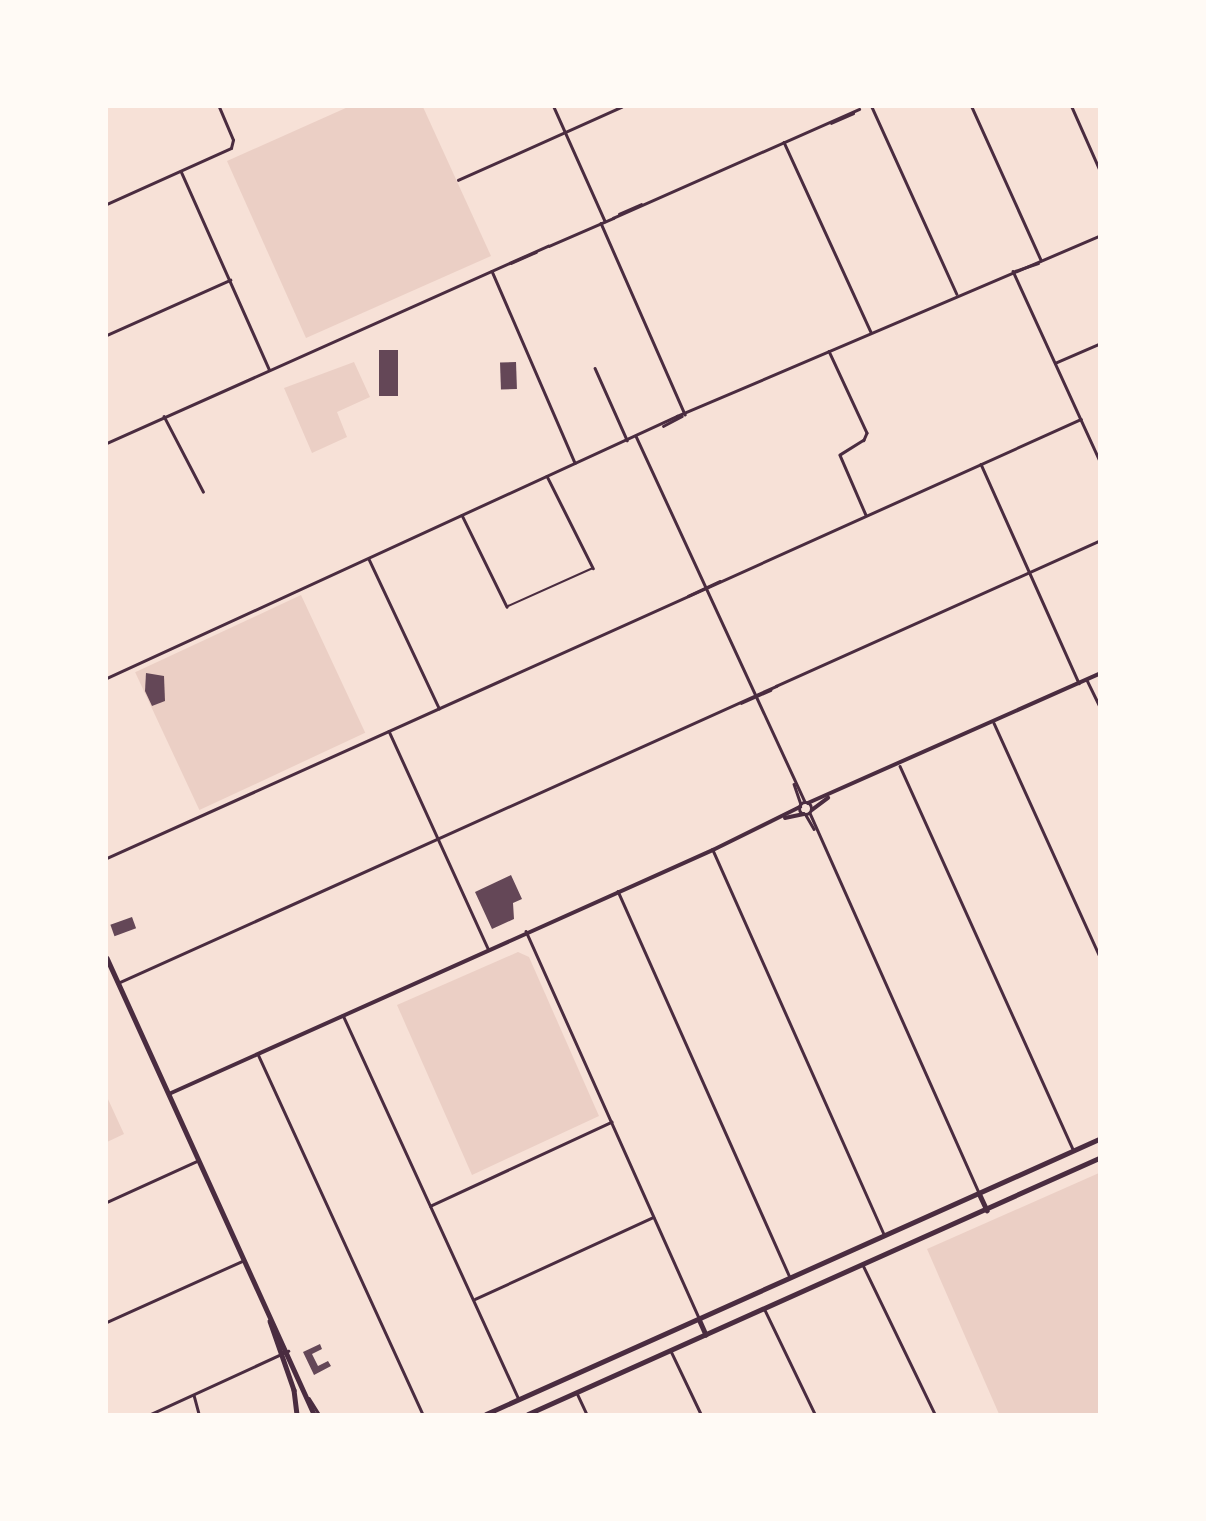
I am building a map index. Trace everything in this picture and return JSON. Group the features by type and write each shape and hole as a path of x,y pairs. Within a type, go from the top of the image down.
{"main road":[{"path":"107,958 270,1320 288,1351 316,1414"},
{"path":"486,1414 1099,1139"},
{"path":"528,1414 1099,1158"},
{"path":"979,1193 987,1210"},
{"path":"699,1319 706,1335"},
{"path":"270,1320 279,1355 294,1390 297,1414"}],"street":[{"path":"107,204 232,147 219,107"},
{"path":"554,107 606,221"},
{"path":"458,180 621,107"},
{"path":"107,443 865,107"},
{"path":"872,107 957,294"},
{"path":"972,107 1041,261"},
{"path":"1072,107 1099,168"},
{"path":"784,142 871,332"},
{"path":"181,171 269,369"},
{"path":"601,223 685,414"},
{"path":"107,678 575,463 957,294 1099,236"},
{"path":"492,271 575,463"},
{"path":"1013,271 1099,459"},
{"path":"107,335 230,280"},
{"path":"1055,363 1099,344"},
{"path":"829,351 867,433 864,440 840,454 866,516"},
{"path":"595,368 628,440"},
{"path":"164,416 192,478 203,491"},
{"path":"107,858 1081,419"},
{"path":"636,436 979,1193"},
{"path":"981,464 1079,683"},
{"path":"547,476 593,568"},
{"path":"462,515 508,607"},
{"path":"118,983 1099,541"},
{"path":"369,558 439,708"},
{"path":"169,1094 488,948 782,819 804,804 830,797 1099,674"},
{"path":"1087,680 1099,705"},
{"path":"993,723 1099,955"},
{"path":"389,731 488,948"},
{"path":"900,766 1073,1150"},
{"path":"782,819 808,813 830,797"},
{"path":"804,804 808,813"},
{"path":"713,850 884,1235"},
{"path":"618,891 790,1278"},
{"path":"526,932 699,1319"},
{"path":"343,1015 519,1399"},
{"path":"258,1054 423,1414"},
{"path":"430,1206 611,1122"},
{"path":"107,1202 199,1160"},
{"path":"473,1300 653,1217"},
{"path":"107,1322 244,1260"},
{"path":"863,1265 935,1414"},
{"path":"765,1309 815,1414"},
{"path":"151,1414 288,1351"},
{"path":"671,1351 701,1414"},
{"path":"577,1393 587,1414"},
{"path":"194,1395 199,1414"}],"lane":[{"path":"508,607 593,568"}],"shaded area":[{"path":"348,107 423,107 491,256 306,338 227,161"},
{"path":"354,362 370,397 337,412 347,437 312,453 284,388"},
{"path":"301,595 365,733 199,810 135,672"},
{"path":"518,952 529,957 599,1116 472,1175 397,1005"},
{"path":"107,1097 124,1134 107,1142"},
{"path":"1099,1173 1099,1414 999,1414 927,1249"}],"building":[{"path":"379,350 398,350 398,396 379,396"},
{"path":"516,362 517,389 501,390 500,363"},
{"path":"146,673 164,676 165,701 152,706 145,691"},
{"path":"511,875 522,899 513,903 514,919 492,929 475,892"},
{"path":"132,917 136,928 114,936 110,925"},
{"path":"320,1344 322,1349 312,1354 318,1366 328,1361 331,1366 314,1375 303,1352"}]}
